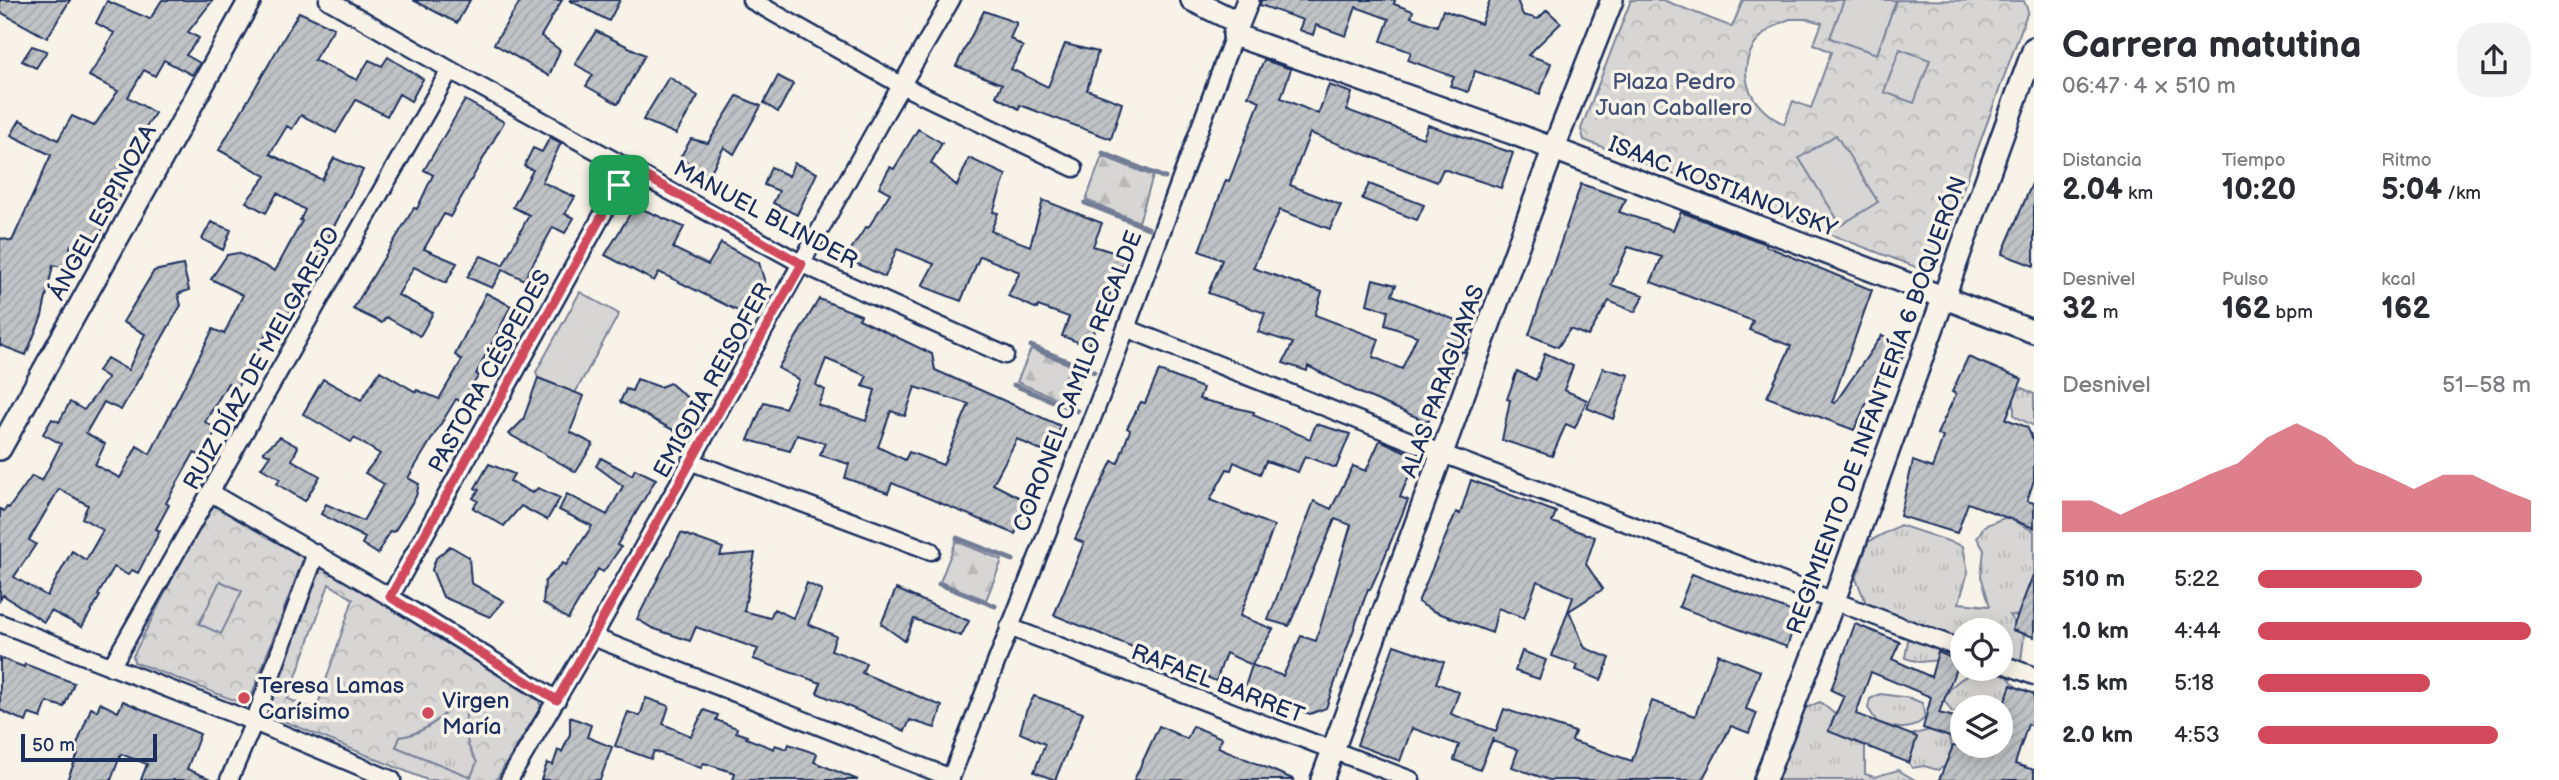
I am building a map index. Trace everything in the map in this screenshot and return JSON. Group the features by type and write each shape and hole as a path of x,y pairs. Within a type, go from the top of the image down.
{"street":[{"name":"ÁNGEL ESPINOZA","path":"0,449 250,0"},
{"name":"MANUEL BLINDER","path":"328,0 802,264 1004,355"},
{"path":"751,0 901,85 1073,168"},
{"name":"EMIGDIA REISOFER","path":"509,780 593,637 951,0"},
{"name":"ISAAC KOSTIANOVSKY","path":"1192,0 1237,29 2034,332"},
{"name":"CORONEL CAMILO RECALDE","path":"951,779 1126,328 1248,0"},
{"name":"ALAS PARAGUAYAS","path":"1322,780 1553,150 1612,0"},
{"name":"REGIMIENTO DE INFANTERÍA 6 BOQUERÓN","path":"1765,780 1833,603 2034,48"},
{"name":"RUIZ DÍAZ DE MELGAREJO","path":"111,667 450,70"},
{"name":"PASTORA CÉSPEDES","path":"390,597 629,167"},
{"path":"1126,328 1443,454 1833,603 1950,645"},
{"path":"692,462 931,551"},
{"path":"211,493 390,597 557,700"},
{"path":"229,780 254,722 316,553"},
{"path":"0,622 254,722 392,780"},
{"name":"RAFAEL BARRET","path":"1009,627 1412,780"},
{"path":"593,637 951,779"},
{"path":"2013,668 2034,676"}],"green space":[{"name":"Plaza Pedro Juan Caballero","path":"1631,0 1663,0 1732,27 1743,0 1844,0 1831,38 1877,54 1896,0 2024,1 2028,11 1934,268 1926,271 1584,140 1581,129","holes":["1790,19 1807,19 1822,23 1814,44 1831,52 1811,108 1793,101 1784,124 1767,113 1755,99 1748,85 1746,69 1758,40 1771,28"]},
{"path":"1844,0 1896,0 1877,54 1830,38"},
{"path":"1900,49 1930,60 1914,103 1884,92"},
{"path":"1836,135 1878,202 1841,225 1799,158"},
{"path":"1102,156 1153,176 1139,222 1086,200"},
{"path":"580,292 619,314 575,393 538,378 536,372"},
{"path":"1031,349 1083,370 1069,404 1017,382"},
{"path":"2022,388 2034,394 2034,426 2014,415 2014,393"},
{"path":"214,503 302,555 303,559 249,702 244,704 134,662 133,656 210,504"},
{"path":"2006,517 2034,531 2034,606 2027,617 2009,615 2011,618 1950,618 1950,659 1919,662 1905,658 1911,623 1866,603 1856,579 1868,542 1900,525 1963,546 1968,572 1959,603 1990,606 1981,576 1984,550 1977,538 1984,526"},
{"path":"956,541 1002,560 986,600 940,582"},
{"path":"327,568 539,701 541,707 496,780 427,780 269,715 267,710 321,569","holes":["329,584 353,599 316,710 288,699","461,694 470,698 466,731 469,747 477,762 471,777 396,747 400,737 419,732 435,722"]},
{"path":"220,581 242,591 221,634 199,624"},
{"path":"2013,621 2024,637 2021,660 2013,663"},
{"path":"1959,681 2011,681 2016,687 2013,697 1950,695 1950,709 1944,700"},
{"path":"461,694 470,698 466,731 469,747 477,762 471,777 396,747 400,737 419,732 435,722"},
{"path":"1880,694 1910,698 1922,703 1925,718 1908,728 1877,722 1868,708 1870,699"},
{"path":"1820,702 1852,728 1865,745 1865,774 1874,777 1898,770 1915,780 1776,780 1790,715"},
{"path":"1930,730 1948,736 1950,758 1954,758 1951,763 1938,770 1924,766 1912,768 1904,755 1910,735"}],"building":[{"path":"0,0 70,0 47,38 0,12"},
{"path":"162,0 213,0 188,32 199,38 186,55 200,63 192,75 164,60 155,76 144,70 128,97 155,113 118,171 128,177 109,218 90,251 71,245 65,268 53,265 42,316 26,355 0,345 0,238 12,241 51,155 11,135 20,120 58,140 72,116 94,126 118,91 89,76 114,33 96,23 107,1 150,19"},
{"path":"413,0 470,0 457,23"},
{"path":"521,0 562,0 541,36 560,50 549,76 494,44"},
{"path":"569,0 620,0 609,21"},
{"path":"1261,0 1395,0 1394,4 1413,11 1411,17 1437,26 1443,10 1481,24 1490,0 1517,0 1523,15 1538,19 1547,10 1561,23 1528,55 1551,63 1540,94 1475,71 1468,92 1450,86 1454,77 1408,60 1411,52 1381,41 1389,19 1356,7 1346,36 1316,25 1313,35 1299,30 1303,20 1260,5"},
{"path":"984,11 1017,23 1010,38 1023,47 1011,69 1048,87 1065,44 1098,52 1087,90 1122,103 1111,139 1020,105 1019,109 996,96 1002,84 956,66"},
{"path":"299,12 334,28 314,60 357,80 369,60 382,66 388,57 423,79 411,101 399,94 387,116 356,100 336,133 301,115 292,129 287,126 270,154 322,180 334,158 363,170 287,318 277,313 256,354 258,355 237,387 228,383 205,422 217,429 202,456 194,453 166,503 169,505 156,529 160,531 138,573 132,570 128,575 114,567 82,627 51,611 44,622 3,595 0,600 0,509 4,511 9,508 32,476 42,481 61,444 43,434 52,419 59,422 70,402 84,410 108,378 98,371 107,358 128,370 145,334 123,322 154,271 183,265 189,290 178,294 181,305 121,410 104,402 86,433 105,444 95,465 120,478 137,446 150,454 213,329 224,334 243,295 211,279 227,255 238,253 275,271 302,221 300,220 305,210 277,193 266,213 246,202 266,176 219,150","holes":["59,489 88,505 82,518 103,530 86,560 72,551 47,596 14,577 36,544 29,540"]},
{"path":"596,31 645,55 618,104 586,86 593,75 575,64"},
{"path":"32,46 47,51 36,68 22,61"},
{"path":"1264,60 1291,69 1281,98 1318,114 1329,85 1352,93 1347,110 1423,138 1428,125 1513,153 1501,188 1443,169 1437,182 1310,133 1290,185 1341,205 1330,229 1280,210 1253,268 1322,292 1315,315 1379,339 1373,357 1402,369 1417,336 1385,325 1388,311 1367,304 1373,279 1396,285 1392,295 1473,327 1464,352 1461,352 1444,386 1448,388 1428,422 1362,394 1308,366 1307,371 1283,363 1293,343 1258,332 1265,313 1208,293 1222,260 1199,251 1260,101 1248,96"},
{"path":"778,76 793,84 778,112 764,103"},
{"path":"669,77 698,96 676,134 643,120"},
{"path":"737,96 761,106 734,154 724,147 709,175 680,158 691,139 708,143"},
{"path":"465,100 504,122 450,217 444,214 424,249 457,263 446,283 414,267 398,295 433,313 420,336 386,317 382,323 353,309 414,208 417,209 433,175 424,170"},
{"path":"918,129 942,143 931,163 957,186 969,158 1006,175 993,212 998,213 991,231 1030,246 1043,200 1102,223 1093,246 1126,256 1088,346 1062,336 1069,317 1038,306 1037,309 1008,296 1020,272 980,256 961,301 922,286 934,264 897,249 885,277 845,258 890,193 879,187 890,167 894,169"},
{"path":"550,137 561,143 542,182 575,197 565,214 574,218 565,233 553,227 524,280 503,269 492,288 467,277 481,256 503,265 529,215 513,207 533,170 524,166 533,148 542,152"},
{"path":"794,163 817,173 797,215 773,203 779,191 764,185 771,167 789,176"},
{"path":"2034,179 2034,266 2002,254"},
{"path":"1369,184 1424,205 1417,220 1362,199"},
{"path":"1581,184 1626,199 1619,212 1673,230 1681,212 1766,244 1872,290 1832,402 1835,403 1882,335 1906,347 1895,377 1885,372 1874,403 1868,400 1854,430 1767,397 1791,346 1749,330 1753,321 1651,282 1662,257 1628,247 1611,285 1644,295 1635,312 1609,301 1588,336 1570,329 1558,347 1529,335"},
{"path":"635,206 684,227 673,248 708,265 721,243 759,263 765,282 744,314 659,272 654,281 605,255"},
{"path":"211,222 231,230 223,250 202,239"},
{"path":"486,293 511,306 476,374 479,375 461,402 456,399 408,478 419,484 416,496 394,532 390,531 378,554 362,544 365,538 321,514 326,504 363,521 384,484 365,473 380,454 354,438 351,442 303,414 323,379 361,400 380,371 416,392 417,390 439,399 462,360 455,355"},
{"path":"819,299 861,315 859,319 932,354 935,370 1061,426 1050,455 1017,439 993,484 1028,502 1015,534 892,483 888,493 845,478 849,464 820,455 825,443 797,435 790,451 748,440 764,402 785,408 799,380 778,368","holes":["826,359 867,376 862,386 875,390 866,421 818,405 825,390 816,385","915,387 969,404 943,465 909,452 905,460 878,447 891,411 905,416"]},
{"path":"1545,353 1573,366 1564,390 1587,400 1575,428 1566,424 1552,456 1502,440 1510,400 1507,399 1517,371 1536,380"},
{"path":"1968,357 2022,379 2006,419 2027,427 2034,441 2034,480 2027,501 2034,503 2034,528 1968,503 1957,533 1900,516 1913,461 1932,468 1943,437 1937,434 1956,394 1952,392"},
{"path":"1603,368 1629,375 1613,419 1587,408"},
{"path":"1159,371 1203,388 1199,399 1254,412 1253,415 1310,439 1316,424 1350,434 1336,468 1305,456 1298,472 1266,461 1260,474 1234,462 1231,470 1227,469 1210,500 1274,526 1240,616 1273,629 1252,665 1226,653 1216,681 1054,615 1084,543 1075,539 1112,461 1118,463 1130,430 1127,428 1141,402 1145,403"},
{"path":"538,378 584,396 570,432 593,444 576,472 509,434 523,420"},
{"path":"637,379 660,387 670,383 691,401 677,432 620,402 626,389 632,391"},
{"path":"280,437 298,447 292,460 320,476 305,501 277,484 280,479 261,468 270,455 263,452"},
{"path":"1380,440 1417,457 1400,497 1408,500 1370,590 1368,589 1326,708 1310,714 1244,690 1252,665 1283,676 1301,636 1316,641 1351,525 1335,519 1289,626 1268,620 1314,501 1331,509 1353,466 1366,471"},
{"path":"601,458 632,475 635,469 656,479 617,545 621,547 603,572 598,569 568,619 543,603 545,581 563,563 566,565 592,526 559,510 567,494 607,515 623,486 596,466"},
{"path":"489,464 514,474 510,481 532,493 538,488 560,498 547,520 521,506 504,526 473,508 478,501 473,498 479,490 475,488"},
{"path":"1471,480 1556,512 1552,522 1595,537 1586,564 1603,589 1569,611 1585,648 1610,658 1601,680 1576,670 1578,665 1552,656 1573,597 1537,581 1524,618 1498,608 1492,633 1433,611 1418,602 1456,512 1460,514"},
{"path":"681,533 723,548 720,556 755,553 744,611 770,618 774,609 793,618 807,583 822,590 808,624 836,636 831,650 866,663 862,673 942,706 935,728 910,720 905,731 817,693 821,683 753,659 758,649 696,627 690,641 652,628 637,619"},
{"path":"450,546 469,557 471,583 504,601 490,617 443,597 432,570 436,558"},
{"path":"1692,574 1798,614 1787,647 1679,607"},
{"path":"2033,575 2034,637 2013,630"},
{"path":"896,589 969,621 961,636 914,619 905,641 881,624"},
{"path":"1855,624 1900,642 1892,659 1931,677 1938,652 1950,657 1951,681 1939,713 1950,716 1950,737 1923,728 1931,697 1871,672 1856,714 1917,737 1909,763 1828,731 1844,696 1831,690"},
{"path":"1394,645 1444,662 1436,683 1459,692 1451,714 1496,731 1504,709 1575,732 1572,741 1632,761 1652,701 1695,716 1718,654 1760,671 1746,709 1757,713 1749,733 1731,726 1702,780 1549,780 1512,767 1518,750 1492,741 1493,738 1480,770 1454,760 1459,745 1412,728 1400,761 1357,745"},
{"path":"1522,651 1546,660 1539,679 1515,671"},
{"path":"0,658 24,667 25,664 74,683 64,707 47,702 41,718 29,714 26,722 0,710"},
{"path":"2011,685 2034,694 2034,726 2028,724 2015,764 2034,770 2034,780 1939,780 1950,753 1950,758 2013,758 2013,695 2007,695"},
{"path":"1034,696 1083,713 1055,780 1034,772 1045,744 1020,733 1026,711"},
{"path":"646,698 669,706 663,724 691,736 704,710 718,715 716,720 737,728 736,732 747,736 746,738 774,749 775,745 787,749 789,744 817,754 814,762 858,780 733,780 735,773 704,763 701,768 654,751 651,759 615,746 628,712 640,716"},
{"path":"123,701 200,734 187,769 213,780 141,780 147,764 121,754 111,780 67,780 78,754 74,752 91,708 97,711 100,703 118,712"},
{"path":"570,717 591,725 587,737 612,747 600,780 541,780 547,763 553,765 558,750 562,752 570,734"},
{"path":"1159,726 1187,739 1193,726 1222,738 1218,747 1295,780 1134,780"}],"waterway":[{"path":"1103,153 1165,178"},
{"path":"1085,203 1148,228"},
{"path":"1031,346 1094,372"},
{"path":"1014,385 1077,411"},
{"path":"957,538 1013,560"},
{"path":"939,584 995,606"}],"place":[{"name":"Teresa Lamas Carísimo","path":"244,698"},
{"name":"Virgen María","path":"428,713"}],"route":[{"path":"629,167 802,264 557,700 390,597 619,185 629,167"}]}
